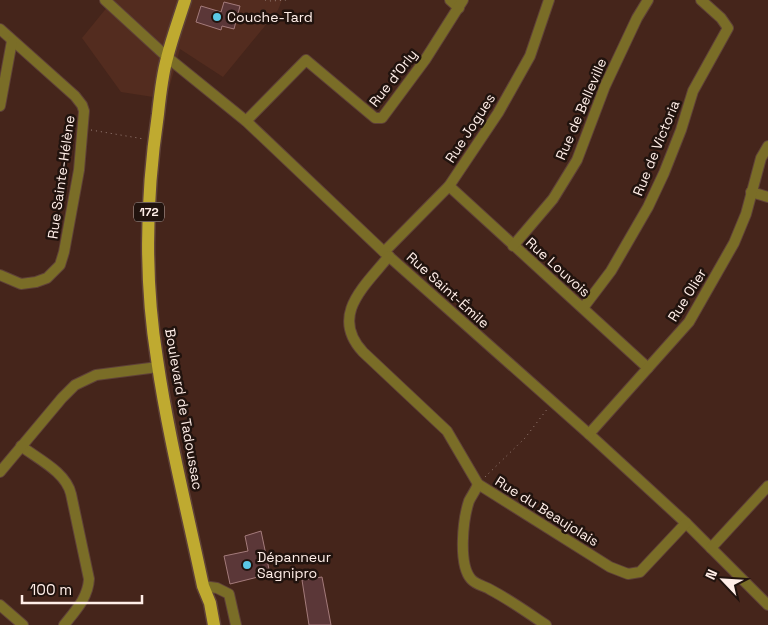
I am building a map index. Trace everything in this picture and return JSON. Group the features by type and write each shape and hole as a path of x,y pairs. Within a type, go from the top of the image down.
{"main road":[{"name":"Boulevard de Tadoussac","path":"185,0 167,57 154,140 148,239 150,290 158,367 203,586 210,603 214,625"},
{"name":"Boulevard de Tadoussac","path":"203,586 202,606 206,625"}],"street":[{"name":"Rue Saint-Émile","path":"105,0 167,57 246,121 387,254 686,523 768,604"},
{"path":"450,0 461,4"},
{"name":"Rue Jogues","path":"387,254 449,186 498,113 530,56 549,0"},
{"name":"Rue de Belleville","path":"513,246 553,199 577,160 609,77 637,18 648,0"},
{"name":"Rue de Victoria","path":"583,308 611,271 648,207 681,130 693,91 728,28 721,18 701,0"},
{"name":"Rue d'Orly","path":"246,121 306,60 375,118 382,118 425,60 461,4"},
{"name":"Rue Sainte-Hélène","path":"0,29 75,96 84,111 79,170 60,265 47,278 36,282 21,284 0,275"},
{"path":"0,106 12,41"},
{"name":"Rue Olier","path":"589,434 689,322 694,314 734,243 746,214 762,158 768,146"},
{"name":"Rue Louvois","path":"449,186 648,368"},
{"path":"751,192 768,197"},
{"name":"Rue du Beaujolais","path":"387,254 350,308 348,315 350,332 363,352 447,431 478,484 610,567 628,574 640,572 686,523"},
{"path":"0,472 75,385 86,378 110,372 158,367"},
{"path":"21,446 58,474 69,486 71,494 89,586 84,598 64,625"},
{"path":"478,484 470,501 466,522 463,561 466,570 473,581 490,589 546,625"},
{"path":"711,548 768,486"},
{"path":"203,586 217,588 229,594 236,625"},
{"path":"0,605 23,625"}],"path":[{"path":"265,0 287,0"},
{"path":"83,129 154,140"},
{"path":"478,484 525,438 553,402"}],"shaded area":[{"path":"113,0 282,0 278,10 223,77 180,49 166,99 121,92 82,38"}],"building":[{"name":"Couche-Tard","path":"224,2 240,6 234,29 222,26 221,30 196,22 201,6 221,12"},
{"name":"Dépanneur Sagnipro","path":"261,531 270,574 230,584 224,556 248,551 245,536"},
{"path":"322,577 331,625 309,625 302,580"}],"place":[{"name":"Couche-Tard","path":"217,17"},
{"name":"Dépanneur Sagnipro","path":"247,565"}]}
